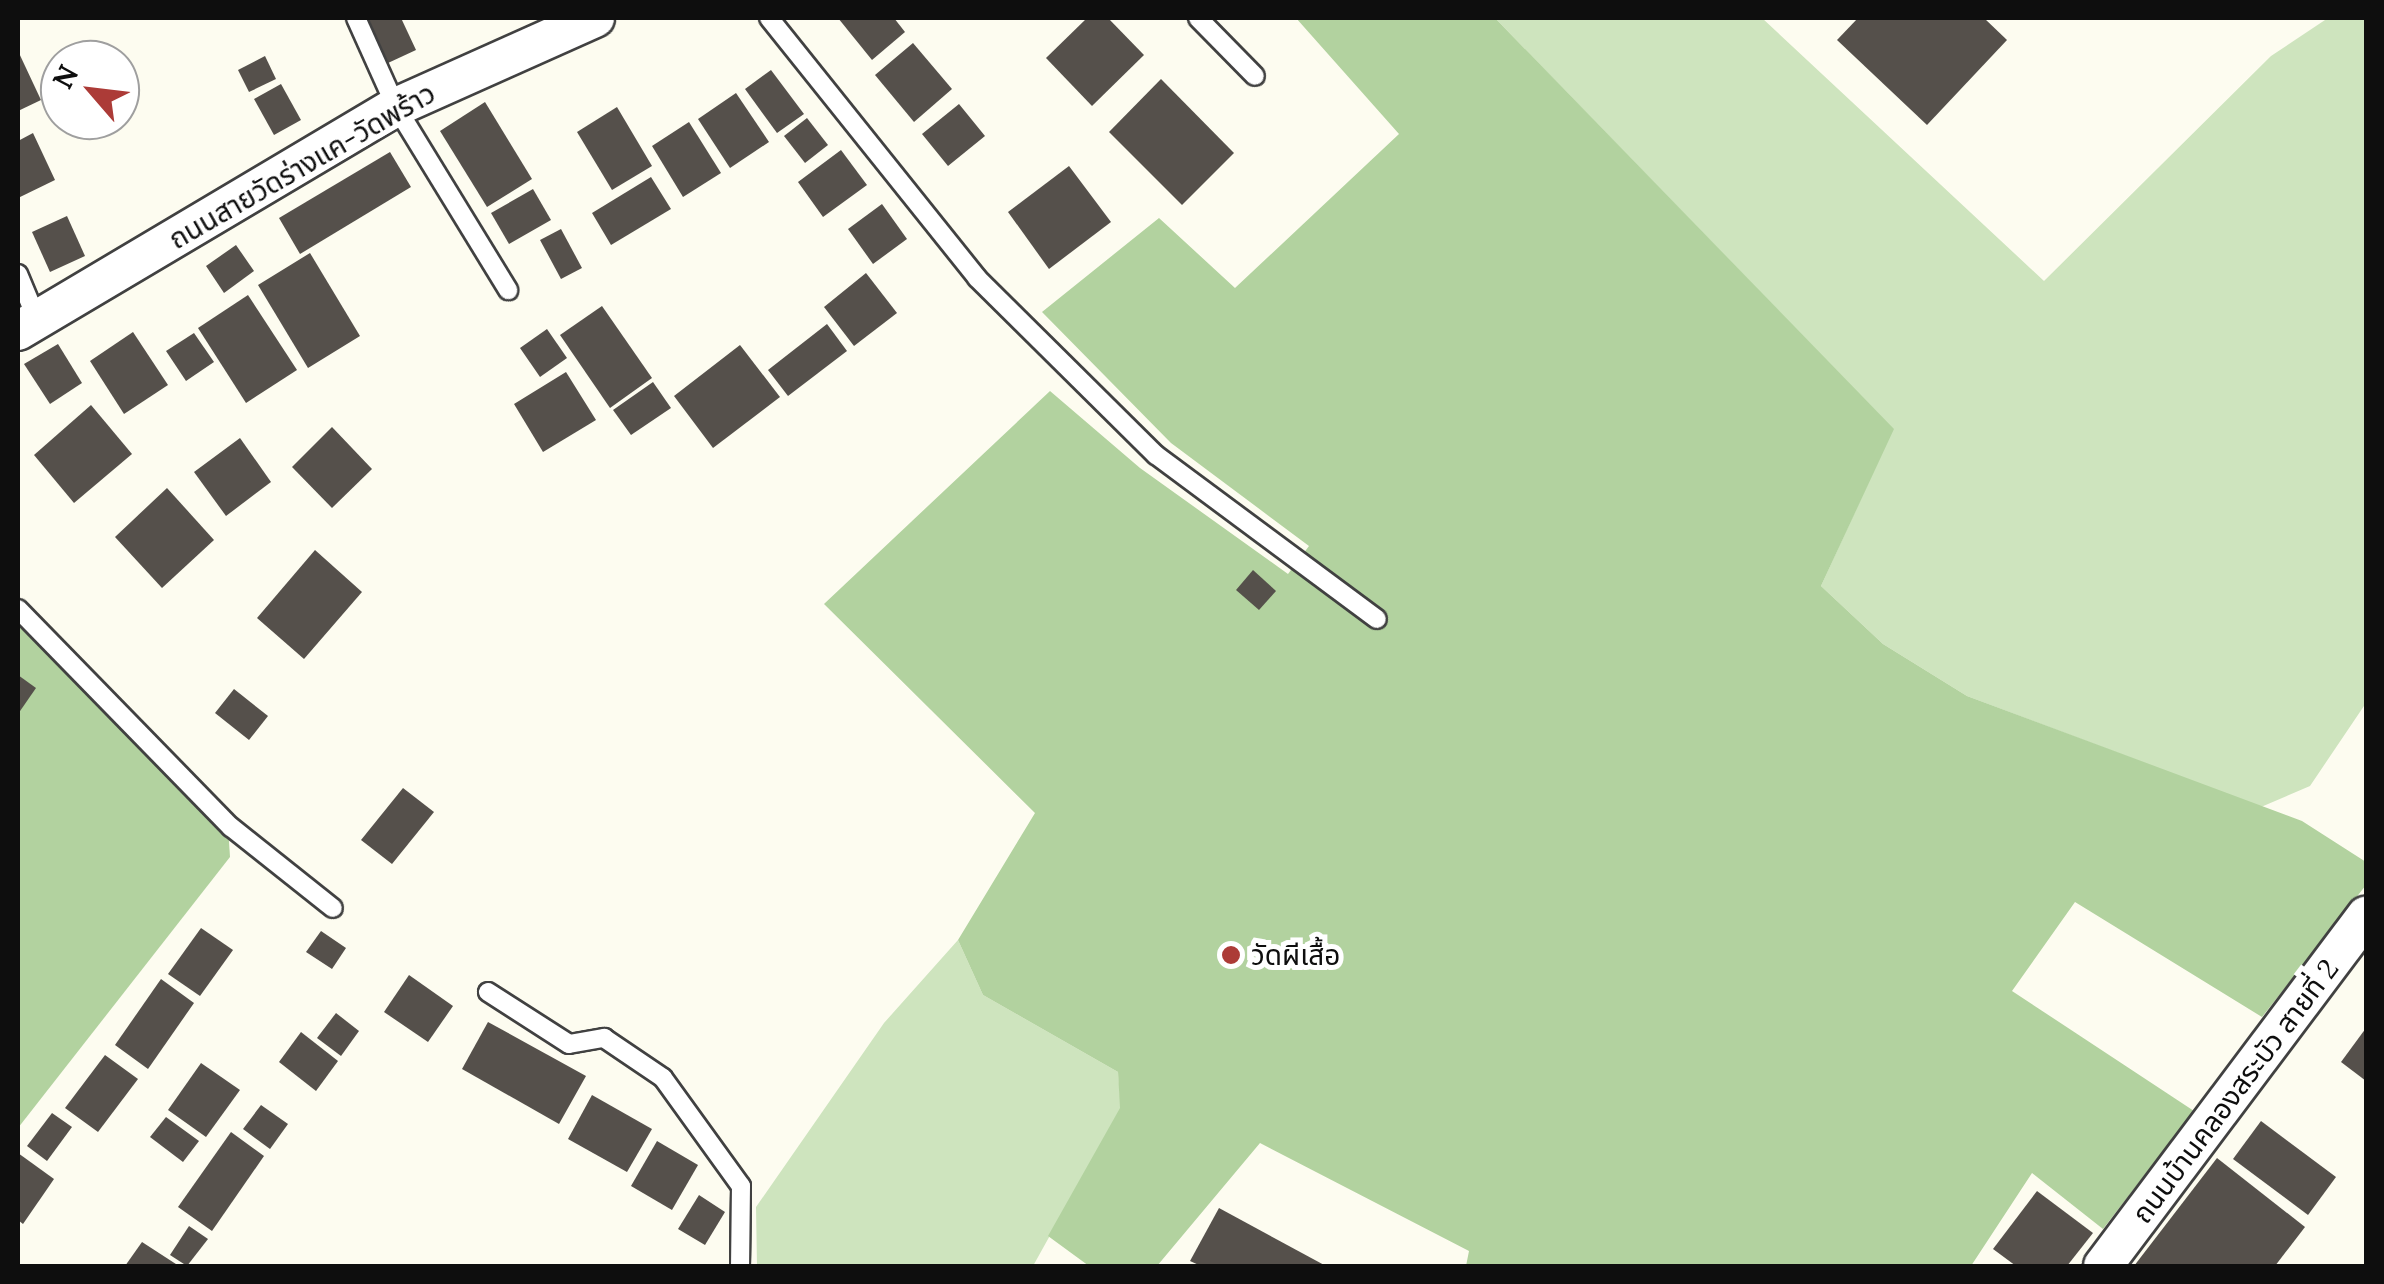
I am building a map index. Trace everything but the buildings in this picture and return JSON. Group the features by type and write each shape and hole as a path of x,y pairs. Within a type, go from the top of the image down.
{"street":[{"name":"ถนนสายวัดร่างแค-วัดพร้าว","path":"28,327 396,107 595,18"},
{"name":"ถนนบ้านคลองสระบัว สายที่ 2","path":"2104,1266 2366,916"}],"lane":[{"path":"356,18 396,107 508,290"},
{"path":"770,18 978,278 1156,455 1377,619"},
{"path":"1198,18 1255,76"},
{"path":"18,274 28,327"},
{"path":"18,609 231,827 333,908"},
{"path":"488,992 569,1044 604,1038 663,1078 741,1186 740,1266"}],"green space":[{"path":"1296,18 1495,18 1894,429 1821,586 1883,644 1967,696 2302,821 2366,862 2366,885 2262,1017 2075,902 2012,991 2194,1111 2103,1229 2032,1173 1971,1266 1466,1266 1469,1251 1260,1143 1157,1266 1089,1266 1048,1236 1120,1108 1118,1072 983,995 958,940 1035,813 824,604 1050,391 1140,468 1288,574 1309,546 1171,443 1042,312 1159,218 1235,288 1399,134"},
{"path":"1495,18 1762,18 2044,281 2271,56 2328,18 2366,18 2366,703 2310,786 2261,807 1967,696 1883,644 1821,586 1893,429"},
{"path":"18,619 228,827 230,857 18,1128"},
{"path":"958,940 983,995 1118,1072 1121,1108 1033,1266 757,1266 756,1207 884,1023"}],"place":[{"name":"วัดผีเสื้อ","path":"1231,955"}]}
